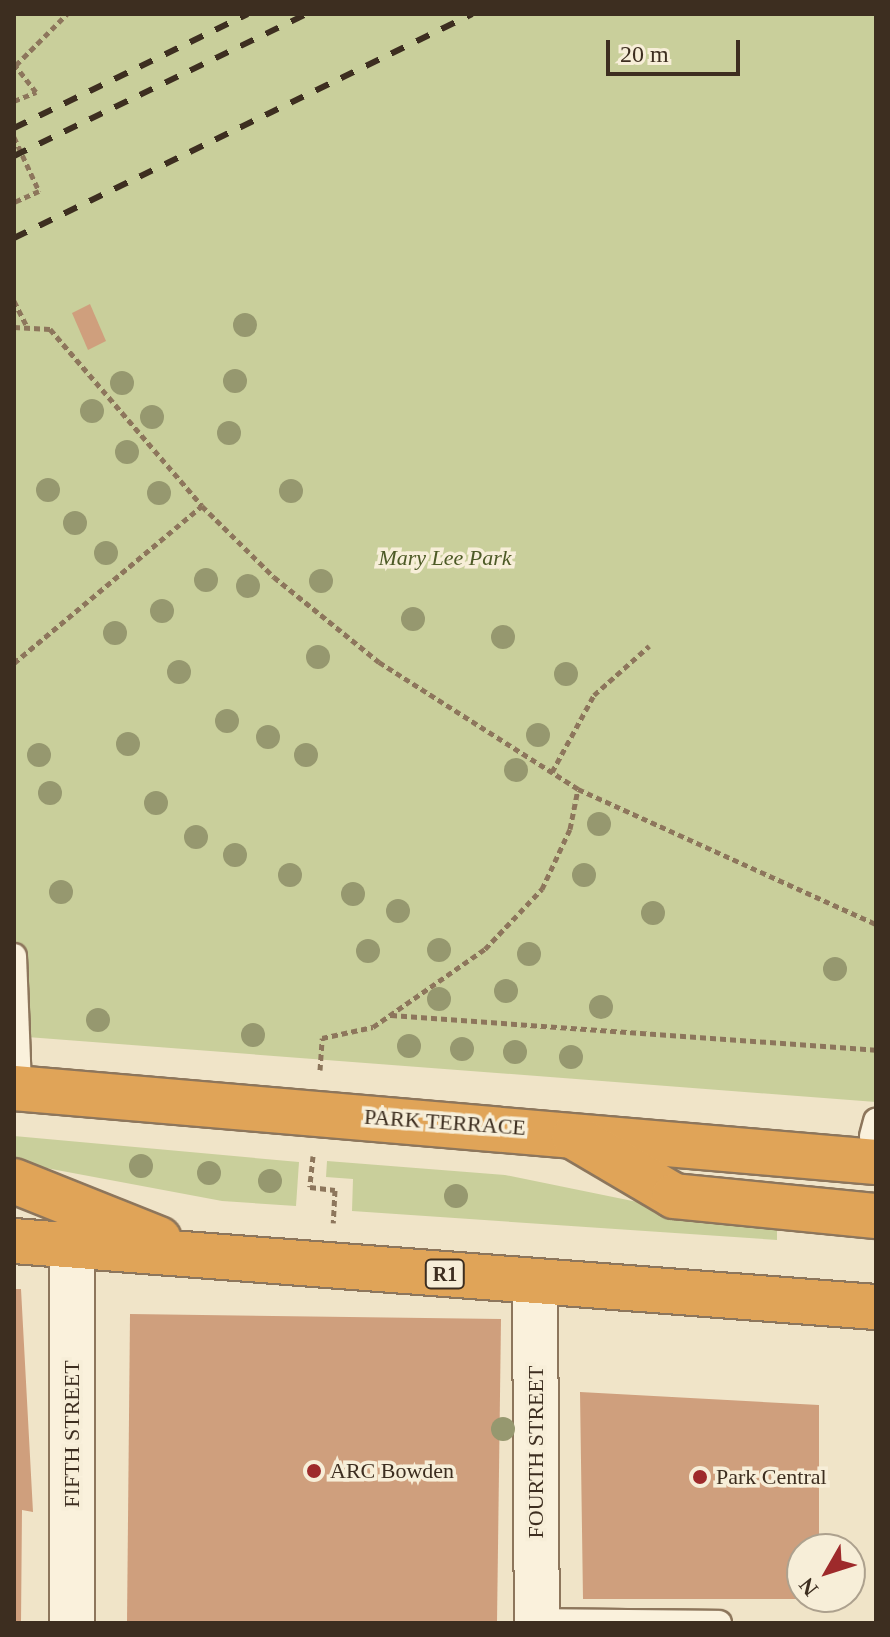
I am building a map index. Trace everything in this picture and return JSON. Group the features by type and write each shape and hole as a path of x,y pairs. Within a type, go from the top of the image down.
{"highway":[{"name":"PARK TERRACE","path":"16,1088 684,1140 816,1131 875,1138"},
{"path":"565,1132 674,1196 876,1216"},
{"path":"14,1181 202,1256"},
{"name":"R1","path":"14,1241 876,1307"}],"street":[{"name":"FIFTH STREET","path":"72,1246 72,1623"},
{"name":"FOURTH STREET","path":"535,1281 537,1622"}],"lane":[{"path":"14,956 16,1088"},
{"path":"537,1622 719,1623"}],"path":[{"path":"14,101 36,92 27,74 15,65 67,14"},
{"path":"14,137 39,191 14,202"},
{"path":"14,301 26,325"},
{"path":"14,327 26,325 50,329 202,506 274,577 379,662 578,789 876,924"},
{"path":"14,663 202,506"},
{"path":"552,772 594,695 649,646"},
{"path":"322,1038 373,1027 485,949 542,889 570,829 578,789"},
{"path":"391,1015 876,1050"},
{"path":"310,1187 335,1190"}],"green space":[{"name":"Mary Lee Park","path":"14,14 876,14 876,1102 14,1036"},
{"path":"14,1136 299,1162 296,1206 222,1201 14,1162"},
{"path":"327,1161 505,1175 657,1206 777,1217 777,1240 352,1211 353,1179 326,1177"}],"building":[{"path":"90,304 106,341 88,350 72,313"},
{"path":"14,1289 21,1289 33,1512 22,1510 21,1623 14,1623"},
{"name":"ARC Bowden","path":"130,1314 501,1319 497,1623 127,1623"},
{"name":"Park Central","path":"580,1392 819,1405 819,1533 786,1533 786,1599 583,1599"}],"railway":[{"path":"14,128 248,14"},
{"path":"14,156 307,14"},
{"path":"14,238 472,14"}],"place":[{"name":"ARC Bowden","path":"314,1471"},
{"name":"Park Central","path":"700,1477"}]}
